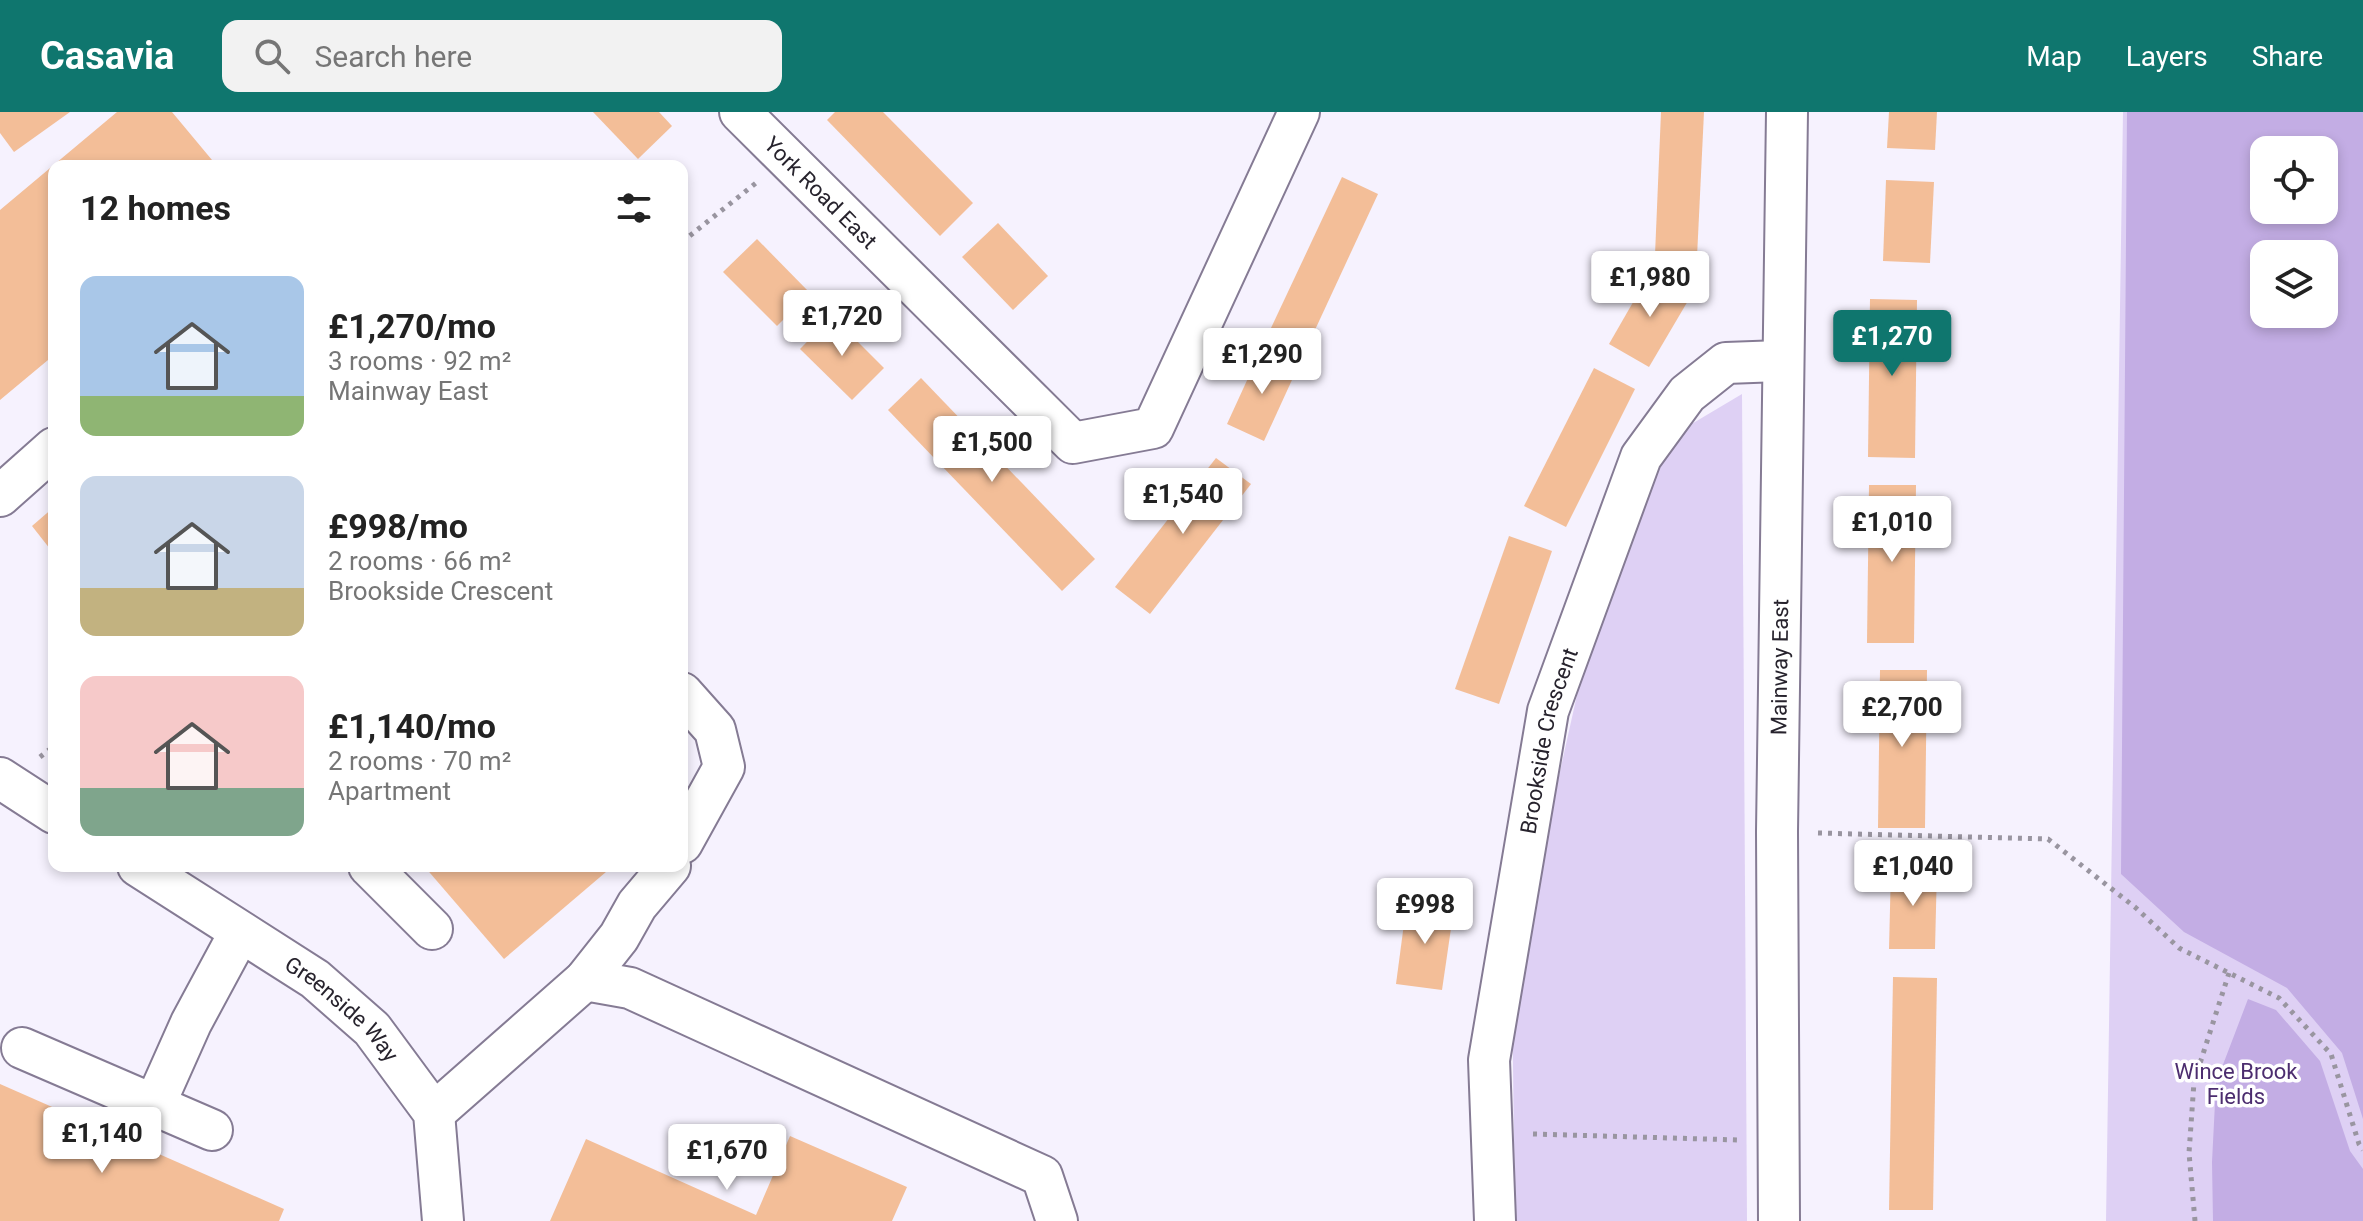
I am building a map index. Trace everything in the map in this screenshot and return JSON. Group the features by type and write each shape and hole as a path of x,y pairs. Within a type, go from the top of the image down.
{"street":[{"name":"York Road East","path":"740,112 1073,443 1153,428 1299,112"},
{"name":"Mainway East","path":"1779,1221 1777,832 1787,112"},
{"name":"Brookside Crescent","path":"1495,1221 1489,1060 1548,711 1641,457 1687,394 1726,363 1783,361"},
{"path":"0,496 48,453"},
{"path":"688,700 715,730 724,767 688,832"},
{"path":"0,778 48,809"},
{"name":"Greenside Way","path":"152,872 315,979 372,1029 434,1113"},
{"path":"375,872 432,929"},
{"path":"443,1221 434,1113 585,980 619,937 637,905 665,872"},
{"path":"154,1106 191,1023 240,932"},
{"path":"585,980 630,988 1042,1176 1057,1221"},
{"path":"22,1048 212,1130"}],"path":[{"path":"688,237 785,159"},
{"path":"1777,832 2048,839 2136,908 2179,948 2279,998 2331,1054 2363,1150"},
{"path":"2195,1221 2189,1153 2194,1082 2229,973"},
{"path":"1492,1133 1718,1140"}],"green space":[{"name":"Wince Brook Fields","path":"2123,112 2363,112 2363,1221 2106,1221"},
{"name":"Wince Brook Fields","path":"2127,112 2363,112 2363,1119 2342,1053 2287,988 2184,932 2121,874"},
{"path":"1742,394 1747,1221 1515,1221 1512,987 1589,641 1663,441"},
{"path":"2248,999 2276,1010 2320,1061 2350,1151 2363,1169 2363,1221 2213,1221 2216,1083"}],"building":[{"path":"0,112 70,112 14,152 0,133"},
{"path":"117,112 172,112 212,160 60,160"},
{"path":"593,112 659,112 672,126 638,159"},
{"path":"835,112 883,112 973,203 940,236 827,120"},
{"path":"1661,112 1704,112 1697,257 1655,255"},
{"path":"1889,112 1937,112 1935,150 1887,148"},
{"path":"48,170 48,360 0,400 0,210"},
{"path":"1342,177 1378,194 1308,345 1271,328"},
{"path":"1886,180 1934,182 1930,263 1883,261"},
{"path":"998,223 1048,276 1013,310 962,257"},
{"path":"757,239 810,293 777,326 723,272"},
{"path":"1651,271 1692,294 1649,367 1609,344"},
{"path":"1870,299 1917,300 1915,458 1868,457"},
{"path":"832,316 884,368 852,400 800,349"},
{"path":"1260,352 1297,369 1264,441 1227,424"},
{"path":"1594,368 1635,389 1566,527 1524,506"},
{"path":"921,378 1095,559 1062,591 888,410"},
{"path":"1216,458 1251,484 1150,614 1115,587"},
{"path":"1869,485 1916,485 1914,643 1867,643"},
{"path":"48,512 48,546 32,526"},
{"path":"1509,536 1552,551 1499,704 1455,689"},
{"path":"1880,670 1927,670 1925,828 1878,828"},
{"path":"1891,868 1937,868 1935,949 1889,949"},
{"path":"429,872 606,872 504,959"},
{"path":"1407,901 1454,908 1442,990 1396,984"},
{"path":"1893,977 1937,978 1933,1210 1889,1210"},
{"path":"0,1084 284,1209 279,1221 0,1221"},
{"path":"790,1136 907,1187 892,1221 550,1221 586,1139 756,1215"}]}
